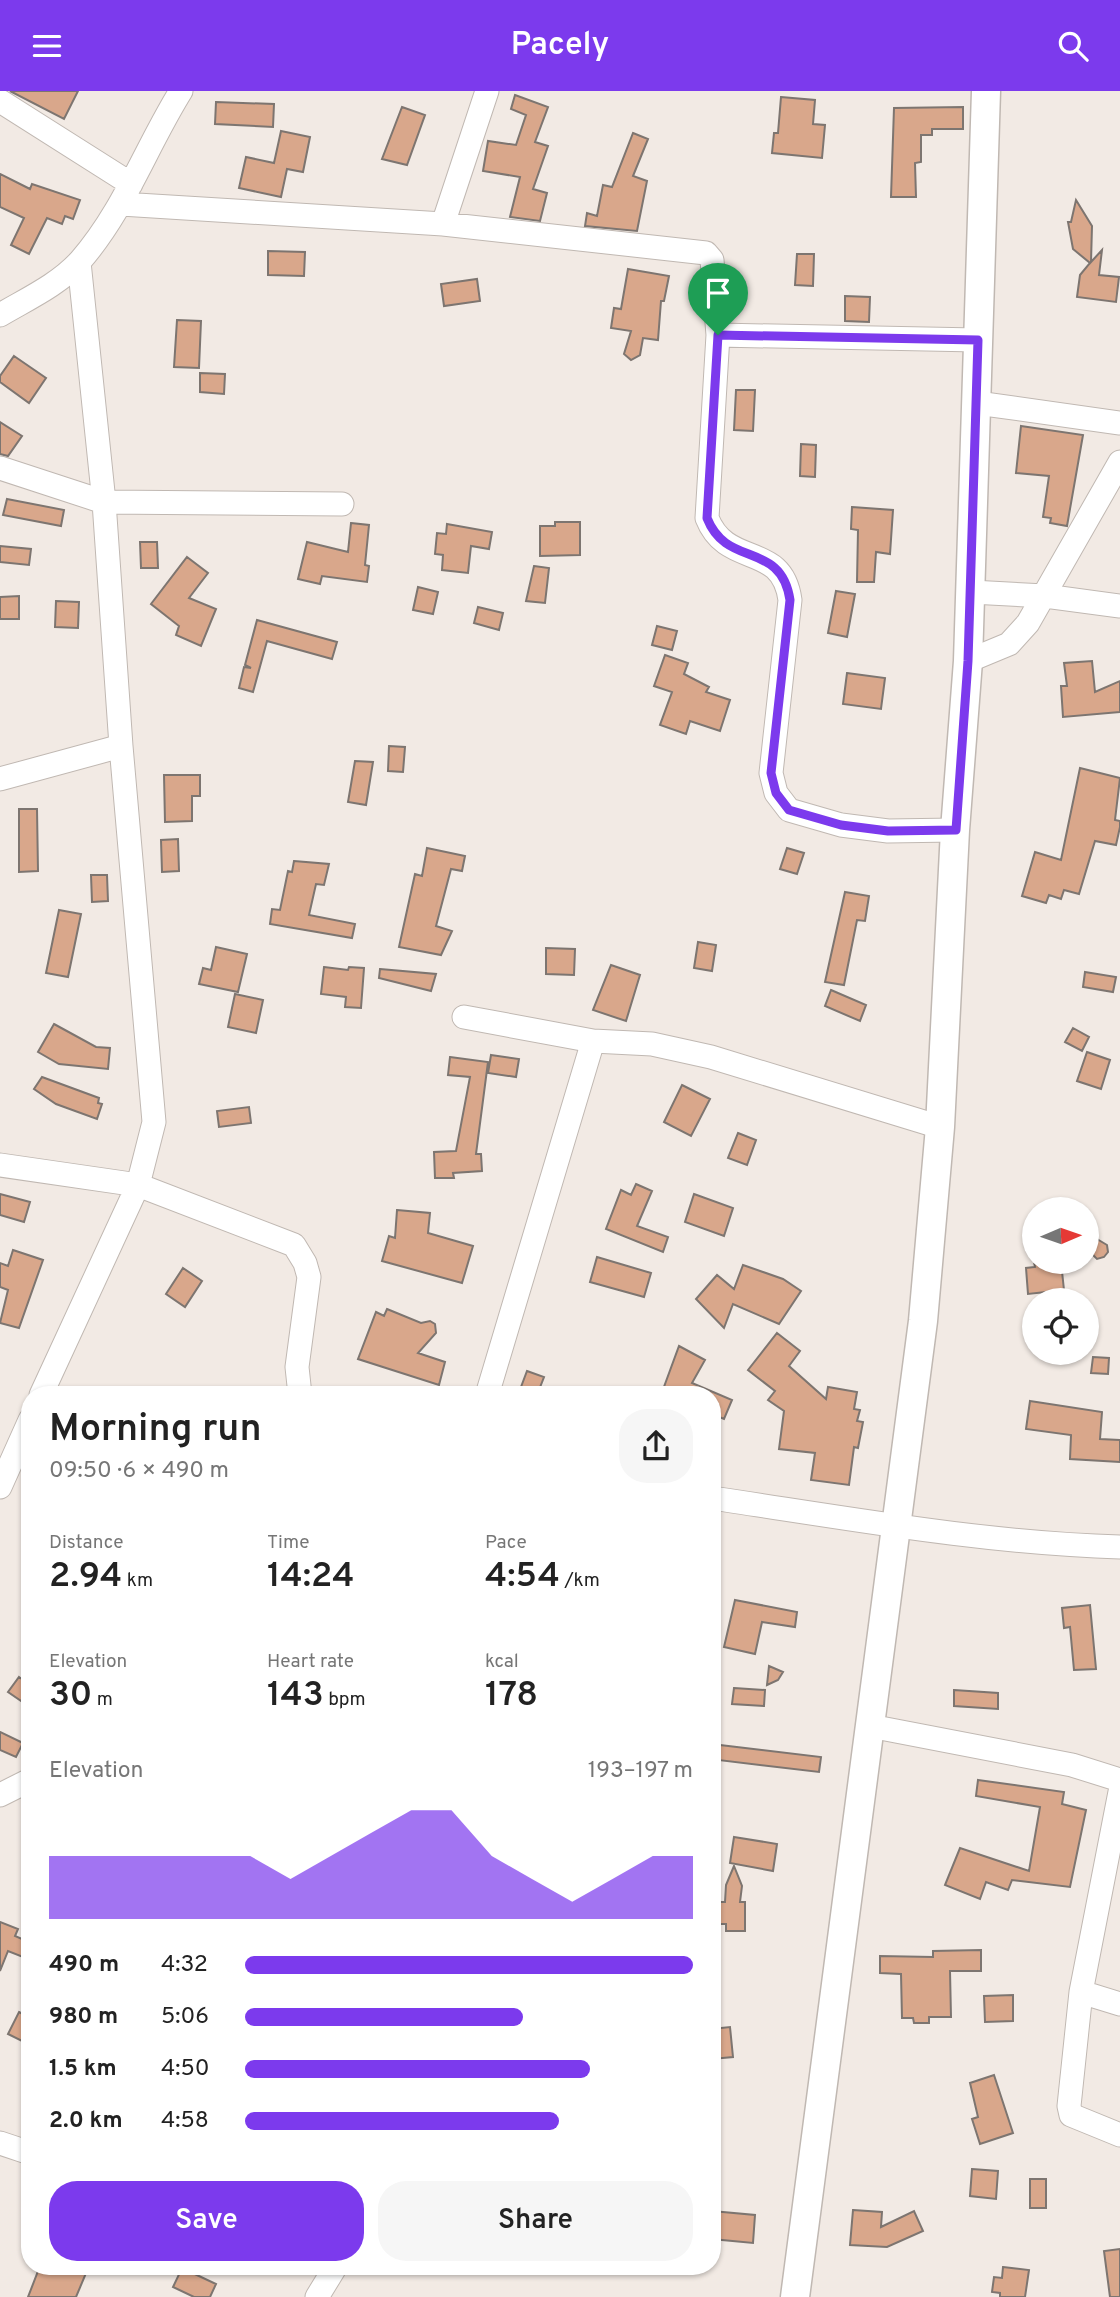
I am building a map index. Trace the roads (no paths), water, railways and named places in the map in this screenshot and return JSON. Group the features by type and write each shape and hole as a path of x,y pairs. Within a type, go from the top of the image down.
{"street":[{"path":"0,315 53,285 79,262 126,194 181,91"},
{"path":"443,225 487,91"},
{"path":"795,2297 923,1321 940,1128 968,661 986,91"},
{"path":"0,101 126,194 706,253 712,260 718,335 707,518 713,533 724,543 779,568 790,600 771,773 776,793 789,810 841,825 888,831 956,830"},
{"path":"45,1386 138,1185 154,1122 121,746 104,502 79,262"},
{"path":"718,335 978,340"},
{"path":"977,403 1120,423"},
{"path":"968,661 1009,644 1028,623 1120,462"},
{"path":"0,468 104,502 342,504"},
{"path":"971,592 1045,596 1120,606"},
{"path":"0,779 121,746"},
{"path":"464,1017 593,1041 652,1045 711,1057 940,1128"},
{"path":"490,1386 593,1041"},
{"path":"0,1164 138,1185 284,1239 299,1252 309,1277 297,1367 299,1386"},
{"path":"0,1487 21,1440"},
{"path":"721,1499 896,1525 1074,1546 1120,1547"},
{"path":"870,1725 1072,1765 1120,1780"},
{"path":"0,1795 21,1784"},
{"path":"1120,1792 1081,1991 1069,2106 1071,2115 1120,2136"},
{"path":"1081,1991 1120,2004"},
{"path":"0,2143 21,2150"},
{"path":"317,2297 330,2275"}]}
